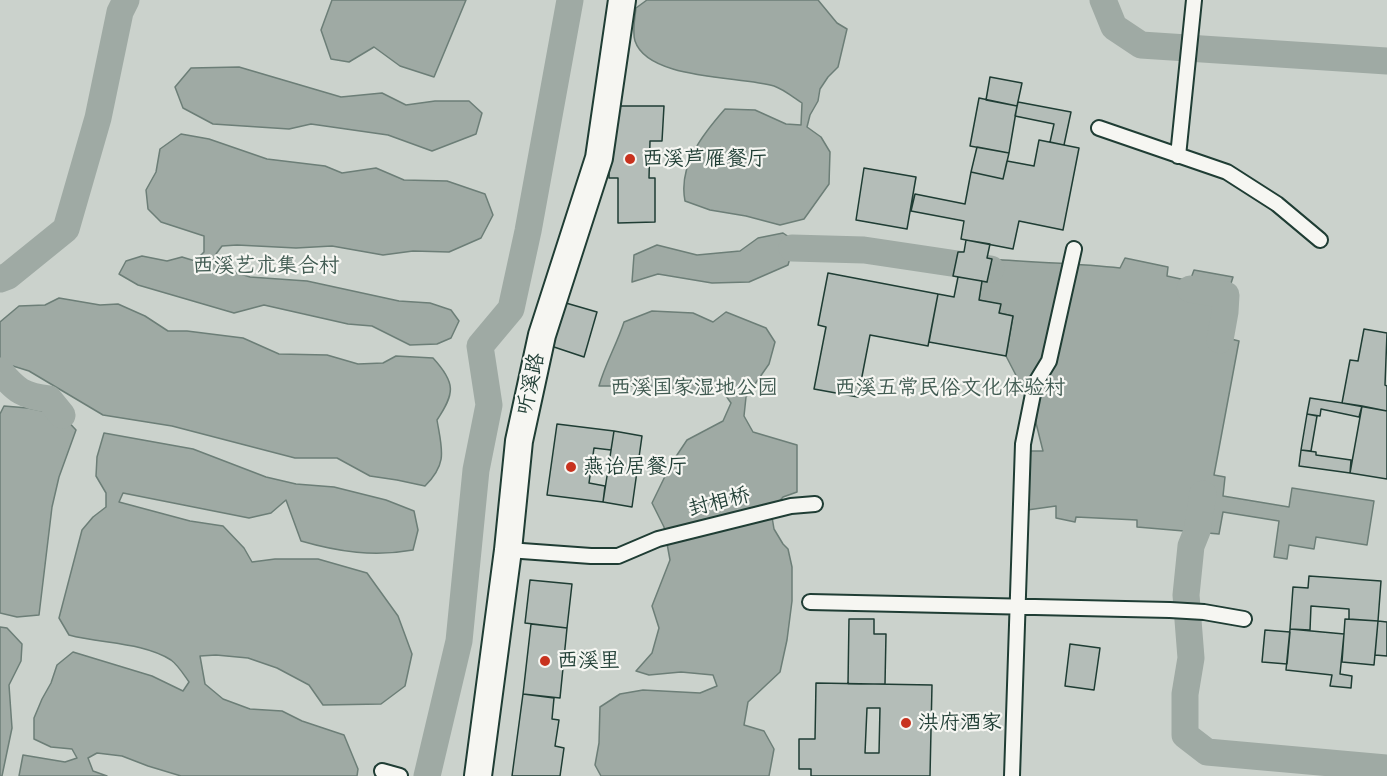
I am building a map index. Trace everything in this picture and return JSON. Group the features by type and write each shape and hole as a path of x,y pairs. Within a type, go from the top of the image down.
{"street":[{"name":"听溪路","path":"478,776 519,441 542,335 599,158 622,0"}],"lane":[{"path":"1178,156 1194,2"},
{"path":"1099,128 1227,172 1277,204 1320,240"},
{"path":"1012,776 1023,444 1035,384 1049,361 1074,249"},
{"name":"封相桥","path":"507,550 618,556 658,538 791,506 815,504"},
{"path":"810,602 1170,610 1204,612 1245,619"},
{"path":"382,771 400,776"}],"green space":[{"name":"西溪国家湿地公园","path":"0,0 1387,0 1387,776 0,776"}],"shaded area":[{"path":"332,0 466,0 434,77 400,66 374,47 349,62 331,59 321,30"},
{"path":"647,0 818,0 837,23 847,29 838,67 820,89 818,101 810,115 807,127 821,137 830,152 829,184 804,219 780,225 710,210 685,201 685,175 694,151 708,129 725,109 755,110 786,124 801,125 802,103 774,86 675,70 643,54 635,41 634,25 636,8"},
{"path":"239,67 341,97 382,93 406,105 435,101 469,101 482,113 476,134 432,151 388,135 311,124 289,129 213,124 183,108 175,87 191,68"},
{"path":"181,134 209,139 267,159 325,166 342,173 376,168 404,180 447,181 485,194 493,215 481,238 449,252 413,251 383,255 332,246 296,248 237,245 222,246 216,254 219,267 250,277 307,281 399,301 430,303 451,310 459,321 451,338 437,344 410,345 372,326 348,324 264,305 234,313 138,285 119,274 126,261 142,256 167,261 182,257 195,261 204,252 204,236 161,222 148,209 146,190 156,172 160,149"},
{"path":"783,233 795,241 788,265 749,282 712,283 658,274 632,282 634,255 657,245 697,255 740,251 758,238"},
{"path":"1125,258 1168,267 1167,276 1190,281 1194,270 1233,277 1226,295 1226,307 1236,312 1231,339 1239,341 1214,475 1225,477 1223,496 1289,507 1292,488 1374,501 1367,545 1316,537 1314,549 1289,545 1287,559 1274,557 1279,521 1223,512 1219,534 1137,527 1137,520 1076,517 1075,522 1056,518 1056,506 1027,510 1027,451 1043,451 1036,423 1038,397 1021,385 1006,356 1013,316 999,313 1000,305 979,300 982,281 987,282 992,259 1120,268"},
{"path":"59,298 100,305 118,304 145,316 168,331 243,338 279,354 327,355 358,364 383,363 396,356 433,358 446,374 450,388 450,395 437,420 442,456 437,470 425,486 370,476 337,458 295,458 172,426 103,415 29,371 0,362 0,322 19,306 45,305"},
{"path":"652,311 693,313 713,322 726,312 766,328 775,342 769,364 746,397 744,416 753,432 797,445 797,492 783,497 771,511 774,529 788,549 792,567 792,601 787,640 780,672 748,702 744,725 764,731 774,749 769,776 601,776 595,765 599,743 600,707 620,694 643,690 700,693 717,686 713,675 681,672 649,675 636,671 652,653 659,628 652,606 670,560 664,527 652,503 671,464 687,440 723,421 731,403 719,386 686,394 668,386 599,386 624,322"},
{"path":"4,406 62,415 76,430 59,477 52,507 39,615 17,617 0,613 0,414"},
{"path":"104,433 193,449 266,477 296,484 334,487 386,500 414,511 418,530 413,550 370,553 343,551 301,541 286,500 271,513 249,518 123,493 119,502 190,521 223,526 244,548 252,562 275,559 318,559 367,573 398,616 412,654 405,686 381,704 323,705 309,685 277,668 248,658 200,656 205,684 223,699 250,709 282,711 302,721 344,735 358,769 357,776 181,776 122,756 97,753 88,758 93,771 107,776 19,776 23,755 65,762 77,758 72,749 51,747 34,739 34,718 57,665 73,652 152,676 183,691 189,682 174,662 160,654 69,635 59,618 82,530 106,507 106,493 96,476 97,457"},
{"path":"0,627 7,628 22,644 21,661 9,685 12,728 2,776 0,776"}],"building":[{"path":"990,77 1022,83 1017,106 986,100"},
{"path":"979,98 1017,106 1009,153 970,146"},
{"path":"1018,102 1071,112 1064,145 1050,142 1054,124 1015,116"},
{"name":"西溪芦雁餐厅","path":"610,106 664,106 662,141 650,141 649,178 655,178 655,222 618,223 618,178 609,178"},
{"path":"1039,140 1079,148 1063,230 1019,221 1013,249 961,239 964,221 911,211 915,194 965,204 971,172 1003,179 1007,161 1034,166"},
{"path":"977,147 1009,153 1003,179 971,172"},
{"path":"864,168 916,177 907,229 856,220"},
{"path":"966,240 990,244 987,258 992,259 987,282 953,276 958,252 964,252"},
{"path":"828,273 938,294 928,346 870,335 858,397 814,389 826,327 818,325"},
{"path":"958,277 982,281 979,300 1001,304 999,313 1013,316 1006,356 929,342 938,294 954,297"},
{"path":"559,301 597,312 584,357 545,344"},
{"path":"1364,329 1387,333 1385,385 1387,386 1387,411 1342,403 1350,360 1358,361"},
{"path":"1310,398 1362,406 1359,417 1321,409 1320,416 1307,414"},
{"path":"1362,406 1387,411 1387,479 1350,473"},
{"path":"1307,414 1317,416 1311,451 1301,450"},
{"name":"燕诒居餐厅","path":"557,424 614,431 611,450 594,448 589,483 605,486 603,502 547,495"},
{"path":"614,431 642,436 632,507 603,502"},
{"path":"1301,450 1316,452 1316,455 1351,460 1350,473 1299,466"},
{"path":"1309,576 1381,581 1378,621 1349,619 1349,609 1311,606 1310,630 1290,629 1293,587 1308,588"},
{"path":"530,580 572,584 567,628 525,623"},
{"path":"849,619 874,619 874,634 886,634 885,684 848,684"},
{"path":"1345,619 1378,621 1374,665 1342,662"},
{"path":"1378,621 1387,622 1387,656 1375,655"},
{"name":"西溪里","path":"531,624 567,628 560,698 523,694"},
{"path":"1290,629 1344,634 1340,674 1352,676 1351,688 1330,686 1332,675 1286,670"},
{"path":"1265,630 1290,632 1287,664 1262,662"},
{"path":"1070,644 1100,648 1094,690 1065,686"},
{"name":"洪府酒家","path":"816,683 932,685 930,776 811,776 811,769 799,769 799,739 815,739","holes":["867,708 880,708 879,753 865,753"]},
{"path":"523,694 554,698 552,719 559,720 555,746 564,748 560,776 512,776"}],"waterway":[{"path":"0,279 8,276 66,229 98,118 120,12 126,0"},
{"path":"427,776 459,641 476,470 489,405 480,346 511,309 528,231 570,0"},
{"path":"1103,0 1114,27 1141,45 1387,61"},
{"path":"792,248 864,250 991,269"},
{"path":"1190,289 1226,295 1220,340"},
{"path":"0,371 21,391 49,399 62,415"},
{"path":"1203,494 1197,531 1191,546 1186,595 1191,658 1185,694 1185,735 1207,752 1387,768"}],"place":[{"name":"西溪芦雁餐厅","path":"630,159"},
{"name":"燕诒居餐厅","path":"571,467"},
{"name":"西溪里","path":"545,661"},
{"name":"洪府酒家","path":"906,723"}],"park label":[{"name":"西溪艺术集合村","path":"266,266"},
{"name":"西溪五常民俗文化体验村","path":"950,388"}]}
